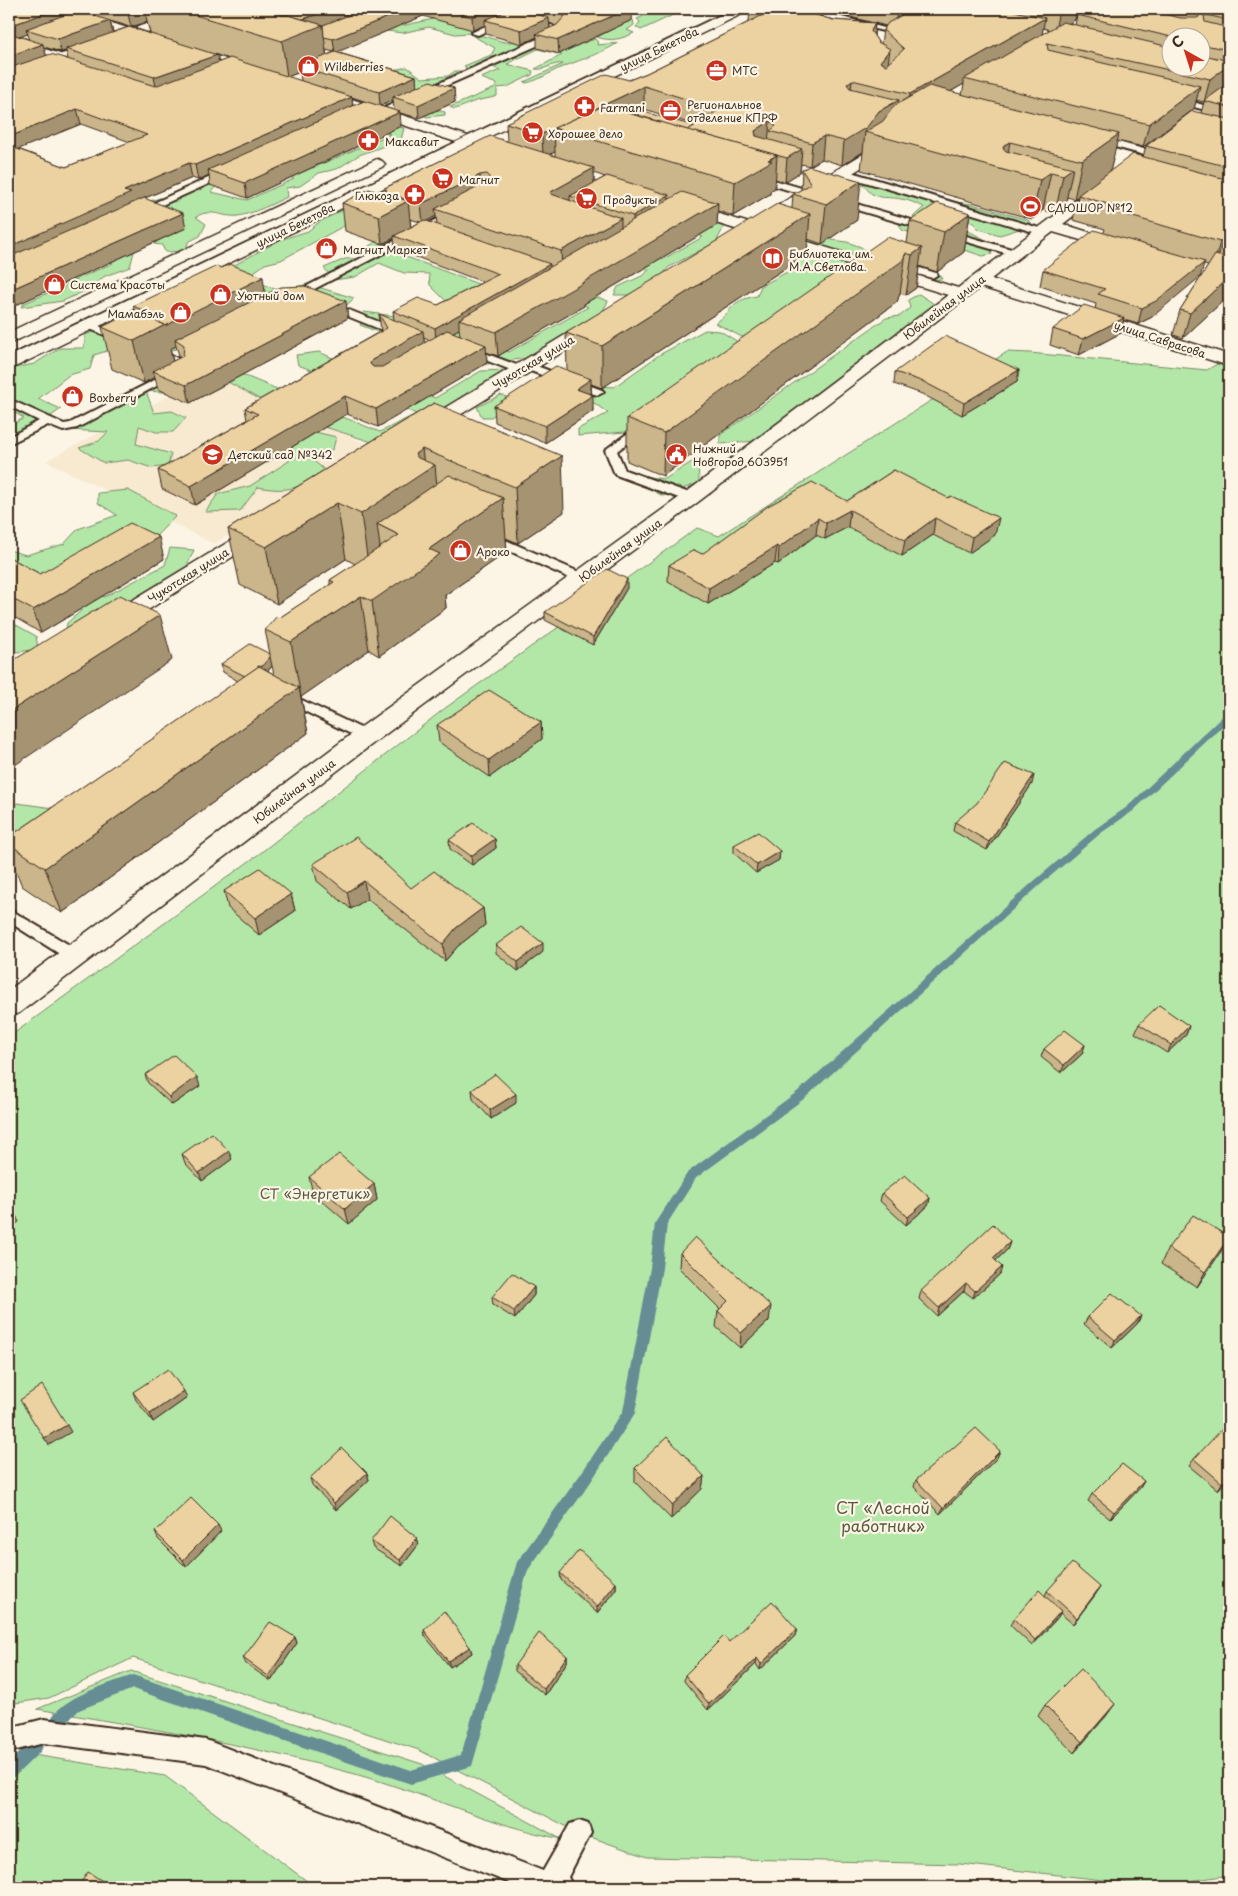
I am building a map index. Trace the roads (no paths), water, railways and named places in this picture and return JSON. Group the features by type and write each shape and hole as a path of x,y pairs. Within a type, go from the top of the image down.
{"street":[{"path":"55,9 270,77"},
{"name":"улица Бекетова","path":"688,18 705,9"},
{"name":"улица Бекетова","path":"9,363 208,271 346,204 469,141 742,9"},
{"path":"9,78 62,63 131,34 195,12"},
{"path":"306,88 488,147"},
{"path":"1190,122 1222,97"},
{"path":"424,142 465,123"},
{"path":"728,243 833,175 872,154 882,139 904,126"},
{"path":"1130,166 1163,142"},
{"name":"улица Бекетова","path":"9,339 392,158"},
{"name":"Юбилейная улица","path":"9,1005 366,736 691,498 1047,229 1072,203 1116,176"},
{"name":"улица Саврасова","path":"674,207 751,228 891,272 970,287 1229,361"},
{"path":"1047,229 1136,251"},
{"name":"Чукотская улица","path":"405,441 426,432 610,314"},
{"name":"Чукотская улица","path":"93,634 278,519"}],"lane":[{"path":"810,32 800,30 840,9"},
{"path":"475,33 515,15"},
{"path":"827,16 896,32"},
{"path":"354,116 374,111 560,30 524,18"},
{"path":"67,24 84,19"},
{"path":"12,40 33,36"},
{"path":"12,40 62,63"},
{"path":"219,73 237,67"},
{"path":"1161,96 1209,108"},
{"path":"1090,138 1148,153"},
{"path":"134,214 240,167"},
{"path":"742,173 1015,253"},
{"path":"833,175 1047,229"},
{"path":"410,337 312,300 283,300 419,227 467,206"},
{"path":"419,227 442,234"},
{"path":"891,272 901,265 932,275"},
{"path":"858,276 874,266"},
{"path":"9,402 63,428 73,426 182,370 181,363 88,325"},
{"path":"456,346 598,392"},
{"path":"167,358 184,349"},
{"path":"9,441 48,421"},
{"path":"652,421 611,450 620,472 691,498"},
{"path":"477,532 581,578"},
{"path":"272,690 366,736"},
{"path":"9,915 75,956"},
{"path":"9,1740 44,1731 206,1752 555,1887 578,1833"}],"waterway":[{"path":"56,1723 74,1705 133,1682 411,1777 467,1761 522,1567 585,1479 629,1413 656,1268 661,1223 692,1175 801,1095 1036,884 1098,831 1130,809 1229,715"},
{"path":"9,1772 36,1746"}],"tram line":[{"path":"9,356 732,9"}],"place":[{"name":"Wildberries","path":"308,66"},
{"name":"МТС","path":"716,70"},
{"name":"Farmani","path":"584,107"},
{"name":"Региональное отделение КПРФ","path":"671,110"},
{"name":"Хорошее дело","path":"532,133"},
{"name":"Максавит","path":"369,141"},
{"name":"Магнит","path":"443,179"},
{"name":"Глюкоза","path":"415,195"},
{"name":"Продукты","path":"587,199"},
{"name":"СДЮШОР №12","path":"1031,207"},
{"name":"Магнит Маркет","path":"327,249"},
{"name":"Библиотека им. М.А.Светлова.","path":"773,259"},
{"name":"Система Красоты","path":"54,284"},
{"name":"Уютный дом","path":"221,295"},
{"name":"Мамабэль","path":"180,313"},
{"name":"Boxberry","path":"73,397"},
{"name":"Детский сад №342","path":"212,454"},
{"name":"Нижний Новгород 603951","path":"677,454"},
{"name":"Ароко","path":"460,551"}],"park label":[{"name":"СТ «Энергетик»","path":"315,1193"},
{"name":"СТ «Лесной работник»","path":"883,1516"}]}
